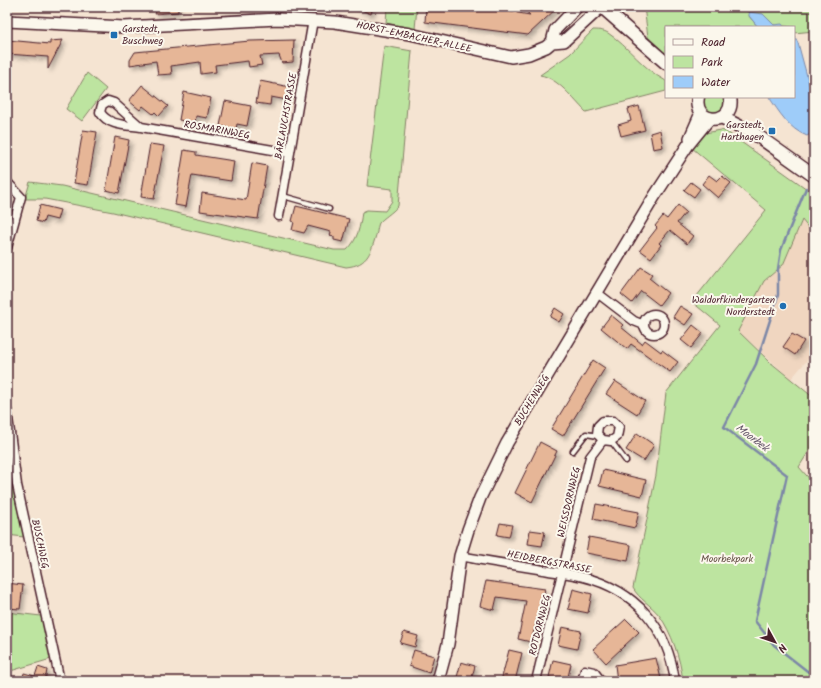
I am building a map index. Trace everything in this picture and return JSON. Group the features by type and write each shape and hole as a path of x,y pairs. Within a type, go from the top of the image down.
{"main road":[{"path":"601,7 665,62"},
{"path":"698,98 698,108 711,116 754,134 814,176"},
{"path":"711,116 727,113 730,102"},
{"path":"730,102 754,134"}],"street":[{"path":"552,42 555,30 577,7"},
{"name":"HORST-EMBACHER-ALLEE","path":"7,21 124,27 261,20 313,20 363,25 511,57 537,52 552,42 564,40 601,7"},
{"name":"BÄRLAUCHSTRASSE","path":"279,216 313,20"},
{"name":"ROSMARINWEG","path":"141,127 114,103 108,101 102,105 100,112 104,118 110,122 290,153"},
{"name":"BUCHENWEG","path":"438,681 448,644 460,556 470,524 493,470 507,443 596,292 688,145 711,116"},
{"path":"7,182 21,197 7,248"},
{"path":"596,292 634,321 644,325"},
{"name":"BUSCHWEG","path":"7,410 17,485 60,681"},
{"name":"WEISSDORNWEG","path":"563,573 590,457 604,439"},
{"name":"HEIDBERGSTRASSE","path":"460,556 583,577 616,590 643,610 653,622 665,642 675,681"},
{"name":"ROTDORNWEG","path":"536,681 563,573"},
{"path":"582,681 585,670 594,672 601,681"}],"lane":[{"path":"283,196 329,209"},
{"path":"574,452 586,434 604,439 626,461"}],"shaded area":[{"name":"Waldorfkindergarten Norderstedt","path":"802,220 814,235 814,352 791,379 738,331 764,281 783,265"}],"green space":[{"path":"387,7 417,7 415,29 386,23"},
{"path":"644,7 814,7 814,31 795,33 795,26 774,25 763,14 749,16 757,26 665,26 665,53 648,37"},
{"path":"593,30 604,31 616,39 650,70 665,80 665,91 586,112 553,80 540,75 570,54"},
{"path":"384,46 412,51 398,206 379,223 371,251 368,256 354,266 346,267 113,212 45,199 25,199 30,182 62,186 334,250 347,250 354,242 358,232 362,212 367,210 385,211 392,201 392,189 367,186"},
{"path":"87,73 106,89 82,121 66,109"},
{"path":"704,98 723,98 724,104 719,111 709,111 703,104"},
{"name":"Moorbekpark","path":"721,130 727,132 814,194 814,235 802,220 783,265 764,281 738,331 770,362 814,398 814,443 799,467 814,484 814,681 683,681 678,655 664,622 633,588 656,475 666,393 720,325 692,302 766,210 692,148 705,133"},
{"path":"7,445 12,485 24,537 7,535"},
{"path":"7,612 41,616 51,659 7,672"}],"water":[{"path":"749,12 763,14 774,25 782,24 783,26 757,26 749,16"},
{"path":"795,37 814,102 814,132 807,136 801,133 790,125 770,98 795,98"}],"building":[{"path":"158,7 178,7 178,12 155,14"},
{"path":"354,7 373,7 371,14"},
{"path":"426,7 502,7 501,10 530,15 521,7 558,7 528,35 425,22"},
{"path":"7,40 50,44 50,41 63,40 48,69 48,57 7,54"},
{"path":"294,40 293,62 282,63 279,55 260,56 262,65 249,67 248,61 215,65 216,72 201,74 200,62 171,66 172,74 158,75 156,61 130,65 130,60 135,52 250,41"},
{"path":"260,81 290,87 287,100 271,97 270,105 256,103"},
{"path":"142,85 168,106 159,116 155,112 153,114 143,106 140,110 129,101"},
{"path":"184,92 211,98 207,118 196,116 195,123 179,120"},
{"path":"225,101 251,106 247,126 237,124 236,129 220,126"},
{"path":"639,106 645,130 621,136 618,125 631,121 628,109"},
{"path":"83,130 97,132 88,185 74,183"},
{"path":"660,130 663,147 653,149 650,133"},
{"path":"115,137 129,140 119,193 106,190"},
{"path":"150,144 164,146 154,199 141,197"},
{"path":"184,150 196,152 196,155 234,161 231,181 192,175 186,207 175,205"},
{"path":"252,163 267,166 258,219 200,211 202,193 246,200"},
{"path":"709,175 717,181 722,176 731,183 718,198 702,184"},
{"path":"691,182 700,189 694,197 684,190"},
{"path":"40,205 60,210 57,220 45,217 43,223 36,221"},
{"path":"678,205 686,212 677,223 693,236 687,244 670,230 659,243 661,245 651,258 640,250 657,228 655,226 663,216 667,219"},
{"path":"296,206 349,219 343,242 334,240 334,237 330,236 331,232 308,226 304,233 292,230 294,222 292,221"},
{"path":"641,267 652,274 649,278 668,293 659,305 641,291 632,303 621,294"},
{"path":"680,306 693,314 685,325 673,317"},
{"path":"555,308 564,314 559,322 550,317"},
{"path":"611,315 623,325 621,327 642,344 645,340 678,362 670,372 631,344 627,349 601,328"},
{"path":"693,325 703,333 691,348 681,340"},
{"name":"Waldorfkindergarten Norderstedt","path":"792,334 804,341 795,355 783,347"},
{"path":"593,360 605,368 563,436 551,429"},
{"path":"615,381 645,401 637,414 606,394"},
{"path":"637,433 654,445 644,461 626,450"},
{"path":"540,442 557,451 532,502 515,493"},
{"path":"603,470 646,480 642,496 599,486"},
{"path":"596,504 639,512 635,528 593,519"},
{"path":"500,523 512,525 509,537 497,535"},
{"path":"530,530 545,532 542,546 528,544"},
{"path":"589,537 631,545 628,561 586,553"},
{"path":"486,581 545,589 531,642 518,639 526,601 497,597 494,610 480,606"},
{"path":"7,583 23,585 20,609 7,608"},
{"path":"573,589 592,594 588,613 568,609"},
{"path":"626,619 639,632 606,663 593,649"},
{"path":"562,627 581,631 577,649 558,645"},
{"path":"404,632 418,636 415,647 400,643"},
{"path":"414,650 434,656 429,673 409,666"},
{"path":"509,650 522,653 515,681 501,681"},
{"path":"656,658 661,679 617,681 615,665"},
{"path":"553,660 571,664 567,681 549,677"},
{"path":"461,662 475,666 471,681 456,681"},
{"path":"38,667 47,670 45,681 22,681 24,673 35,676"}],"waterway":[{"path":"742,7 749,12"},
{"name":"Moorbek","path":"806,188 781,250 778,269 778,295 756,364 724,427 787,475 755,621 774,645 811,674 809,681"}],"place":[{"name":"Garstedt, Buschweg","path":"114,35"},
{"name":"Garstedt, Harthagen","path":"772,131"},
{"name":"Waldorfkindergarten Norderstedt","path":"783,306"}]}
